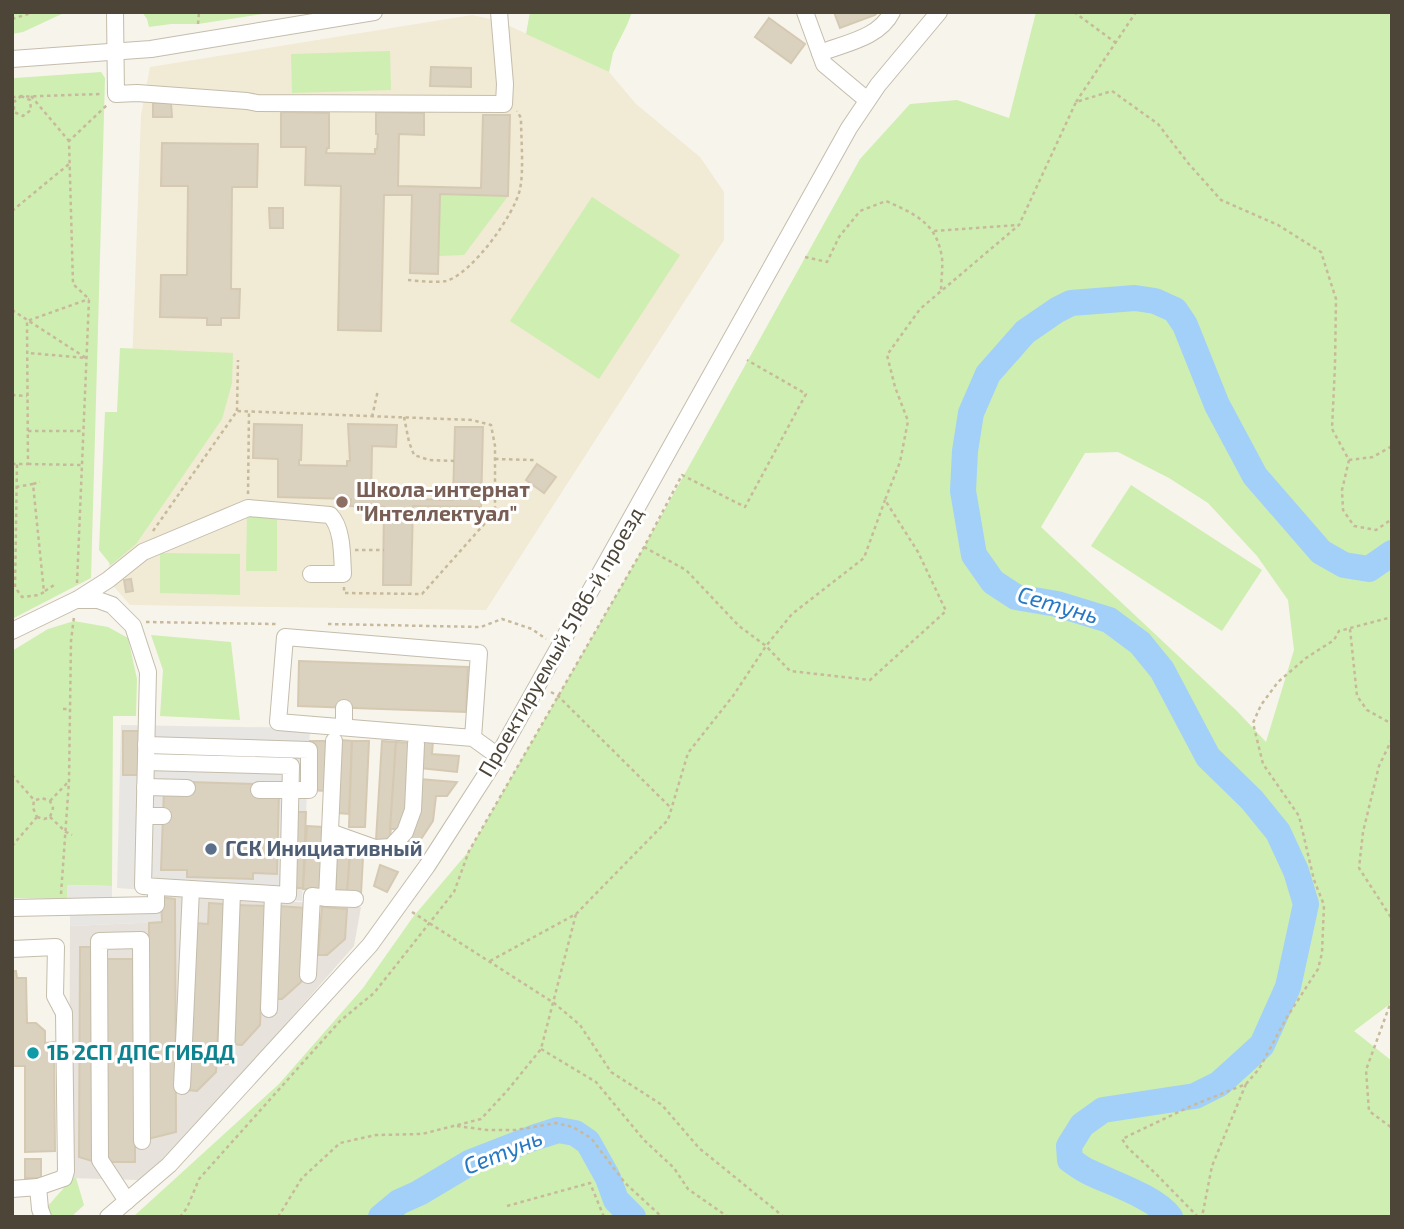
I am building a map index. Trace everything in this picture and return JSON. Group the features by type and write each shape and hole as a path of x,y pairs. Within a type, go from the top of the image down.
{"street":[{"path":"115,12 116,94 137,93 257,103 504,104 499,12"},
{"path":"12,59 151,49 290,19 374,12"},
{"path":"805,12 824,64 867,100"},
{"path":"820,53 873,33 885,24 892,12"},
{"name":"Проектируемый 5186-й проезд","path":"108,1217 169,1165 370,945 400,905 498,756 849,128 878,85 939,12"},
{"path":"12,631 76,600 108,580 143,552 248,508 330,515 336,521 342,574 311,574"},
{"path":"76,600 98,600 112,605 133,626 148,672 144,886 355,899"},
{"path":"472,738 479,653 285,637 278,722 472,738 498,756"},
{"path":"344,708 344,727"},
{"path":"308,975 330,832 334,741"},
{"path":"330,832 375,848 391,848 405,832 413,810 416,744"},
{"path":"146,754 309,750 309,790 259,790"},
{"path":"146,754 291,766 291,790 269,1009"},
{"path":"145,787 187,788"},
{"path":"145,816 163,816"},
{"path":"12,908 156,905 156,887"},
{"path":"182,1086 191,889"},
{"path":"226,1056 232,892"},
{"path":"127,1201 100,1160 99,941 141,940 142,1141"},
{"path":"12,949 55,947 55,996 64,1013 66,1171 64,1178 38,1187 12,1189"},
{"path":"38,1187 43,1217"}],"path":[{"path":"12,19 34,12"},
{"path":"198,24 199,12"},
{"path":"1074,12 1116,43"},
{"path":"490,961 576,914 668,820 688,753 733,696 766,646 792,614 864,558 900,462 908,421 887,355 920,309 1019,225 1076,102 1136,12"},
{"path":"1076,102 1112,91 1158,124 1221,200 1278,225 1321,253 1336,299 1332,429 1349,460 1342,491 1343,510 1354,526 1376,530 1392,519"},
{"path":"12,97 116,94"},
{"path":"69,141 110,103 116,94"},
{"path":"21,96 30,100 31,110 23,116 14,111 13,102 21,96"},
{"path":"31,96 69,141 73,284 89,299 76,600 71,641 69,780 60,903"},
{"path":"408,281 447,281 472,264 503,226 512,210 521,186 521,118 514,108 504,104"},
{"path":"12,134 12,195"},
{"path":"12,211 69,164"},
{"path":"805,257 827,262 839,237 860,211 886,201 913,213 934,231 942,258 941,292"},
{"path":"934,231 1019,225"},
{"path":"27,321 89,299"},
{"path":"12,310 86,358"},
{"path":"27,321 28,464"},
{"path":"28,353 86,358"},
{"path":"143,552 154,527 237,411 238,360"},
{"path":"180,1217 187,1208 199,1179 340,1021 374,993 454,892 469,851 682,475 745,507 806,394 747,360"},
{"path":"372,416 378,390"},
{"path":"12,395 27,396"},
{"path":"237,411 472,420 491,425 495,446 495,512 422,594 344,593 342,574"},
{"path":"248,508 249,411"},
{"path":"404,417 414,455 429,460 454,461"},
{"path":"28,431 84,431"},
{"path":"1349,460 1373,457 1392,446"},
{"path":"495,459 534,460"},
{"path":"54,585 39,595 22,597 14,588 14,464 82,465"},
{"path":"16,487 40,482"},
{"path":"33,485 44,592"},
{"path":"643,547 686,570 739,626 766,646 790,671 870,680 946,611 918,552 885,500"},
{"path":"341,550 384,550"},
{"path":"1200,1217 1212,1166 1246,1084 1259,1069 1287,1017 1318,969 1322,953 1324,905 1314,880 1299,816 1263,764 1253,723 1261,705 1278,682 1306,658 1334,640 1339,631 1392,617"},
{"path":"322,624 481,627 502,619 532,629 559,648"},
{"path":"133,626 141,622 285,624"},
{"path":"1350,629 1357,696 1367,710 1392,724"},
{"path":"538,686 558,695 671,808"},
{"path":"63,709 70,709"},
{"path":"70,728 76,728"},
{"path":"1392,739 1379,766 1363,832 1359,868 1392,919"},
{"path":"12,775 34,800"},
{"path":"50,801 69,780"},
{"path":"34,800 42,798 50,801"},
{"path":"34,800 31,807 37,817 50,817"},
{"path":"50,801 50,817"},
{"path":"12,846 37,817"},
{"path":"50,817 72,835"},
{"path":"400,905 554,1003 580,1025 611,1072 662,1105 699,1149 784,1217"},
{"path":"278,1217 302,1178 340,1143 376,1135 422,1134 481,1119 541,1048 576,914"},
{"path":"1392,999 1366,1070 1369,1111 1392,1128"},
{"path":"541,1048 596,1082 644,1140 674,1168 688,1189 728,1217"},
{"path":"1200,1217 1128,1148 1122,1139 1191,1106 1246,1084"},
{"path":"455,1126 516,1130 556,1122 573,1127 591,1138 625,1183 662,1217"},
{"path":"507,1206 590,1183 604,1217"}],"shaded area":[{"path":"472,15 499,21 609,72 636,104 700,157 724,192 724,240 486,610 130,605 108,580 110,548 126,537 141,115 150,67"},
{"name":"ГСК Инициативный","path":"121,725 310,728 302,901 117,888"},
{"path":"67,885 112,886 112,901 67,899"},
{"path":"160,891 361,907 354,946 182,1143 139,1180 69,1178 70,926 161,922"},
{"path":"161,897 162,922 70,926 70,908"}],"green space":[{"path":"12,12 66,12 23,32 12,34"},
{"path":"142,12 275,12 198,24 149,27"},
{"path":"530,12 632,12 613,53 609,72 526,34"},
{"path":"1036,12 1392,12 1392,993 1390,1004 1354,1031 1392,1061 1392,1217 133,1217 279,1084 363,988 413,917 469,851 644,547 860,159 910,104 957,100 1009,118","holes":["1118,452 1169,478 1208,503 1257,556 1288,600 1294,650 1266,742 1237,711 1041,527 1085,453"]},
{"path":"390,51 391,90 292,93 291,54"},
{"path":"101,72 105,78 91,578 12,619 12,80"},
{"path":"440,194 508,196 464,255 439,256"},
{"path":"592,197 680,255 599,379 510,321"},
{"path":"120,348 233,353 232,383 222,419 136,544 111,565 99,550 105,412 117,412"},
{"path":"1131,485 1262,570 1222,631 1091,546"},
{"path":"247,513 277,514 277,571 246,571"},
{"path":"160,553 240,554 240,595 160,593"},
{"path":"74,621 108,627 128,638 137,679 136,716 113,716 112,886 68,885 67,899 12,898 12,651 48,629"},
{"path":"151,635 231,642 240,720 160,716 163,670"},
{"path":"69,1178 76,1178 84,1205 71,1217 50,1217 46,1208"}],"building":[{"path":"834,12 878,12 840,28"},
{"path":"769,18 805,44 791,63 755,37"},
{"path":"431,67 471,68 471,87 430,86"},
{"path":"153,103 171,103 172,117 153,117"},
{"path":"281,112 329,113 329,148 326,153 375,154 378,134 376,112 424,113 424,135 399,134 398,186 481,188 483,115 510,115 508,196 440,194 438,274 410,273 412,195 384,195 381,331 338,330 341,186 305,185 306,147 281,147"},
{"path":"162,143 258,144 257,187 232,187 231,289 240,289 239,318 221,318 221,325 207,325 207,318 160,317 161,275 187,275 188,186 161,186"},
{"path":"269,208 283,208 283,228 270,228"},
{"path":"254,424 302,425 299,465 347,466 347,461 350,461 348,424 397,425 396,447 372,446 371,498 453,500 455,427 483,427 481,507 413,506 411,585 383,585 384,507 350,506 351,499 278,497 278,459 253,458"},
{"path":"537,464 556,477 544,493 526,480"},
{"path":"131,579 133,591 126,592 124,580"},
{"path":"299,661 468,667 466,712 298,706"},
{"path":"123,731 142,731 142,775 123,775"},
{"path":"341,740 352,741 349,814 338,813"},
{"path":"422,740 433,741 432,754 459,756 457,772 420,768"},
{"path":"310,741 328,741 326,791 309,790"},
{"path":"352,741 369,741 365,827 349,827"},
{"path":"382,741 396,742 390,841 376,840"},
{"path":"396,742 411,743 406,812 402,829 390,829"},
{"path":"419,779 457,782 447,796 436,796 433,821 410,856 395,853 404,841"},
{"path":"189,782 255,784 254,791 279,792 277,874 253,873 253,879 187,877 187,870 161,870 164,789"},
{"path":"297,812 306,812 303,888 293,888"},
{"path":"307,826 323,827 320,890 303,889"},
{"path":"337,851 350,852 347,893 335,892"},
{"path":"350,856 363,857 361,894 347,893"},
{"path":"380,865 398,872 387,892 374,886"},
{"path":"161,897 175,899 176,1132 148,1139 149,923 162,922"},
{"path":"209,903 224,904 216,1072 197,1091 187,1090 196,923 208,924"},
{"path":"238,905 265,906 260,1025 242,1045 232,1044"},
{"path":"279,906 305,908 301,982 282,999 275,999"},
{"path":"322,907 347,909 345,939 327,955 318,955"},
{"path":"80,947 91,947 95,1162 79,1157"},
{"path":"106,959 135,959 135,1162 106,1162"},
{"name":"1Б 2СП ДПС ГИБДД","path":"12,971 16,971 17,978 26,978 27,1023 36,1023 45,1031 45,1043 54,1042 55,1151 25,1152 25,1066 12,1064"},
{"path":"25,1159 41,1159 41,1178 25,1178"}],"waterway":[{"name":"Сетунь","path":"1170,1217 1144,1197 1086,1171 1070,1160 1069,1146 1082,1125 1103,1110 1195,1096 1219,1084 1262,1045 1288,987 1306,904 1296,871 1278,832 1252,800 1208,757 1162,670 1140,643 1109,620 1057,604 1016,597 993,582 974,555 963,491 971,413 988,374 1025,332 1057,310 1071,303 1135,298 1155,301 1175,310 1185,325 1217,405 1255,476 1321,552 1344,565 1369,569 1392,553"},
{"name":"Сетунь","path":"381,1217 399,1202 471,1162 558,1130 575,1133 588,1142 608,1178 616,1200 633,1217"}],"place":[{"name":"Школа-интернат \"Интеллектуал\"","path":"342,502"},
{"name":"ГСК Инициативный","path":"211,849"},
{"name":"1Б 2СП ДПС ГИБДД","path":"33,1053"}]}
